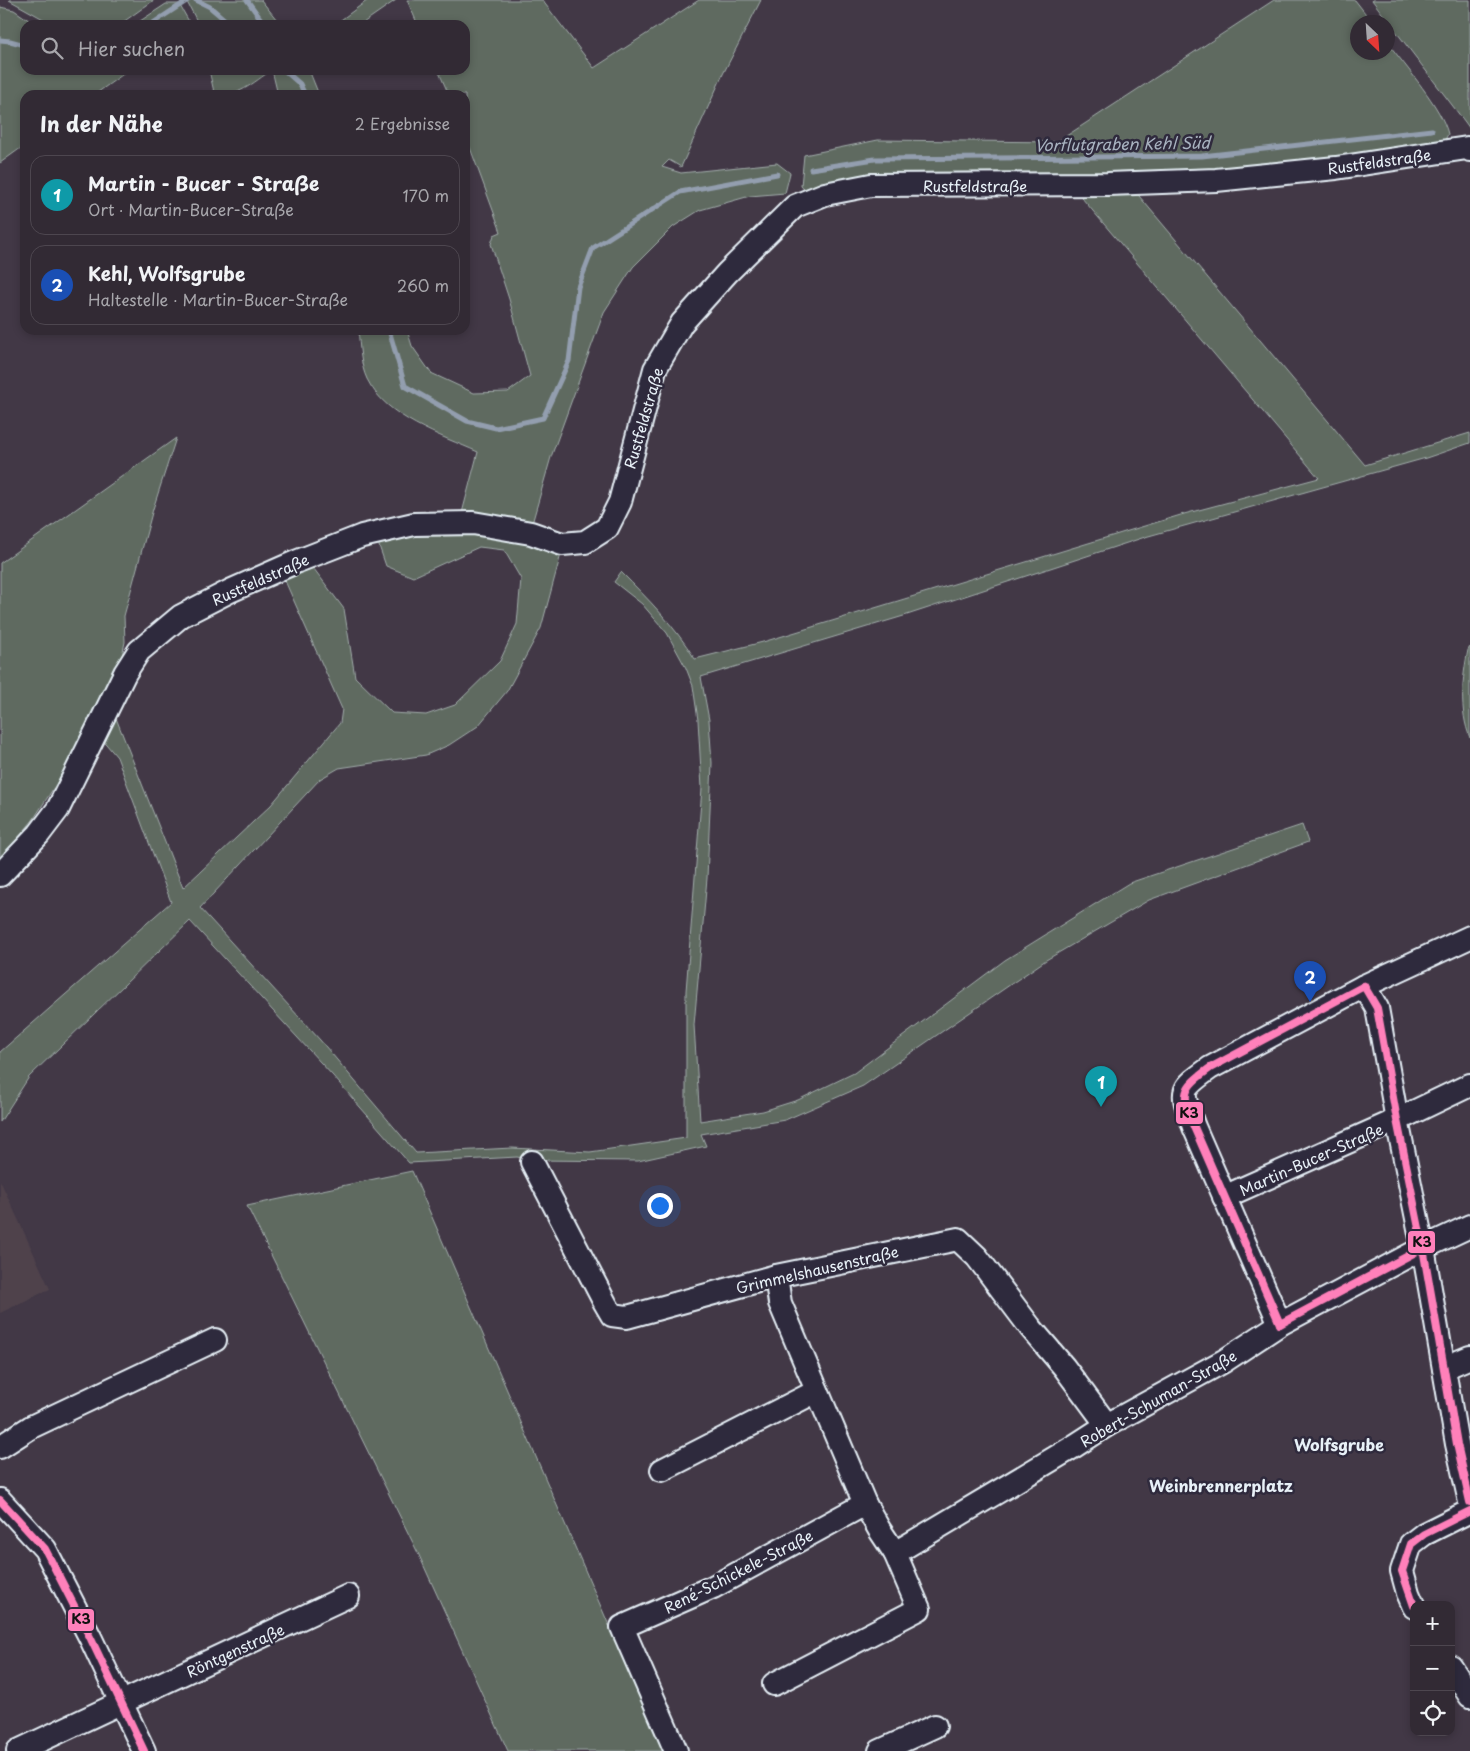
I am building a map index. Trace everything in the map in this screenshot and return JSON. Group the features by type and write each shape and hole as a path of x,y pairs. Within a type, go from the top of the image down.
{"street":[{"name":"Rustfeldstraße","path":"0,875 39,834 58,809 125,673 139,651 181,616 230,591 316,554 362,536 414,524 473,523 531,533 562,544 585,542 607,528 620,502 655,369 682,323 727,273 795,206 825,194 871,185 1108,184 1216,180 1336,168 1467,148 1470,150"},
{"name":"Martin-Bucer-Straße","path":"1280,1324 1194,1127 1183,1097 1188,1084 1210,1068 1364,986 1470,937"},
{"path":"1364,986 1377,1008 1423,1248 1464,1480 1470,1502"},
{"name":"Martin-Bucer-Straße","path":"1224,1197 1397,1120 1470,1085"},
{"name":"Grimmelshausenstraße","path":"532,1162 612,1315 627,1317 776,1276 958,1238 977,1257 1107,1425"},
{"name":"Robert-Schuman-Straße","path":"895,1553 1107,1425 1224,1361 1280,1324 1423,1248 1470,1226"},
{"path":"774,1684 919,1610 895,1553 865,1504 816,1391 780,1303 776,1276"},
{"path":"0,1447 30,1427 215,1340"},
{"path":"1444,1368 1470,1357"},
{"path":"662,1470 816,1391"},
{"path":"0,1500 45,1549 91,1638 144,1751"},
{"name":"René-Schickele-Straße","path":"676,1751 622,1627 713,1587 865,1504"},
{"path":"1412,1601 1402,1571 1411,1544 1424,1534 1470,1511"},
{"name":"Röntgenstraße","path":"18,1751 348,1596"},
{"path":"1455,1673 1470,1696"},
{"path":"880,1751 934,1726"}],"shaded area":[{"path":"9,0 154,0 126,20 45,20"},
{"path":"186,0 261,0 277,20 196,20"},
{"path":"368,0 396,0 367,20 341,20"},
{"path":"407,0 542,0 594,68 699,0 761,0 723,74 681,167 669,160 662,167 681,173 777,163 790,173 785,193 750,196 700,210 673,227 633,267 604,312 551,457 531,527 462,513 478,452 431,432 400,415 376,393 367,379 363,367 359,335 409,335 412,346 431,373 474,393 508,392 530,376 509,299 491,244 494,235 501,232 470,148 470,90 447,90 440,75 470,75 470,20 416,20"},
{"path":"1274,0 1355,0 1367,15 1350,15 1350,60 1395,60 1395,52 1431,100 1448,134 1444,142 1431,146 1193,174 808,194 801,186 804,155 878,140 1057,142"},
{"path":"1372,0 1470,0 1470,129 1395,30 1395,15 1383,15"},
{"path":"166,4 179,4 188,20 142,20"},
{"path":"0,7 14,10 29,20 20,20 20,75 122,75 101,90 20,90 20,149 0,163"},
{"path":"210,75 264,75 240,90 214,90"},
{"path":"273,75 311,75 317,90 277,90"},
{"path":"1134,190 1365,465 1470,433 1470,443 1426,458 1145,537 907,615 701,677 709,720 712,763 707,878 694,1025 700,1121 763,1111 798,1100 854,1073 1005,960 1129,883 1302,825 1308,842 1149,900 1046,960 863,1086 785,1120 701,1134 706,1146 638,1161 535,1160 517,1157 409,1163 333,1076 190,921 29,1077 0,1122 0,1052 171,902 117,757 101,738 114,713 183,888 271,805 340,723 342,709 282,574 311,565 344,609 355,677 392,713 426,715 455,705 500,661 517,624 521,579 504,550 479,547 413,577 386,566 376,537 434,526 516,536 561,554 541,628 507,691 478,726 449,745 426,755 339,768 320,779 200,908 320,1040 416,1153 512,1148 590,1152 686,1138 686,991 702,788 698,720 693,686 686,668 667,633 642,604 614,582 621,572 670,624 695,659 763,642 1184,514 1319,478 1076,191"},
{"path":"176,438 153,509 124,616 125,642 120,665 78,750 33,820 0,860 0,563"},
{"path":"1470,647 1470,738 1464,717 1463,683"},
{"path":"412,1171 664,1751 508,1751 418,1553 247,1206"},
{"path":"0,1180 50,1289 0,1313"}],"waterway":[{"name":"Vorflutgraben Kehl Süd","path":"158,20 188,0"},
{"name":"Vorflutgraben Kehl Süd","path":"196,0 210,7 225,20"},
{"path":"247,0 261,20"},
{"name":"Vorflutgraben Kehl Süd","path":"0,40 20,44"},
{"name":"Vorflutgraben Kehl Süd","path":"290,75 300,84 303,90"},
{"name":"Vorflutgraben Kehl Süd","path":"811,169 875,159 1202,156 1432,130"},
{"name":"Vorflutgraben Kehl Süd","path":"390,335 405,386 467,421 496,428 543,418 569,361 578,287 593,248 680,192 777,174"}],"transit line":[{"name":"K3","path":"1364,986 1377,1008 1423,1248 1457,1444 1470,1502"},
{"name":"K3","path":"1280,1324 1194,1127 1187,1107 1186,1093 1193,1082 1210,1068 1364,986"},
{"name":"K3","path":"1280,1324 1423,1248"},
{"name":"K3","path":"0,1500 45,1549 91,1639 144,1751"},
{"name":"K3","path":"1412,1601 1402,1571 1411,1544 1424,1534 1470,1511"}],"place":[{"name":"Kehl, Wolfsgrube","path":"1310,1002"},
{"name":"Martin - Bucer - Straße","path":"1101,1107"}],"district":[{"name":"Wolfsgrube","path":"1339,1444"},
{"name":"Weinbrennerplatz","path":"1221,1485"}]}
